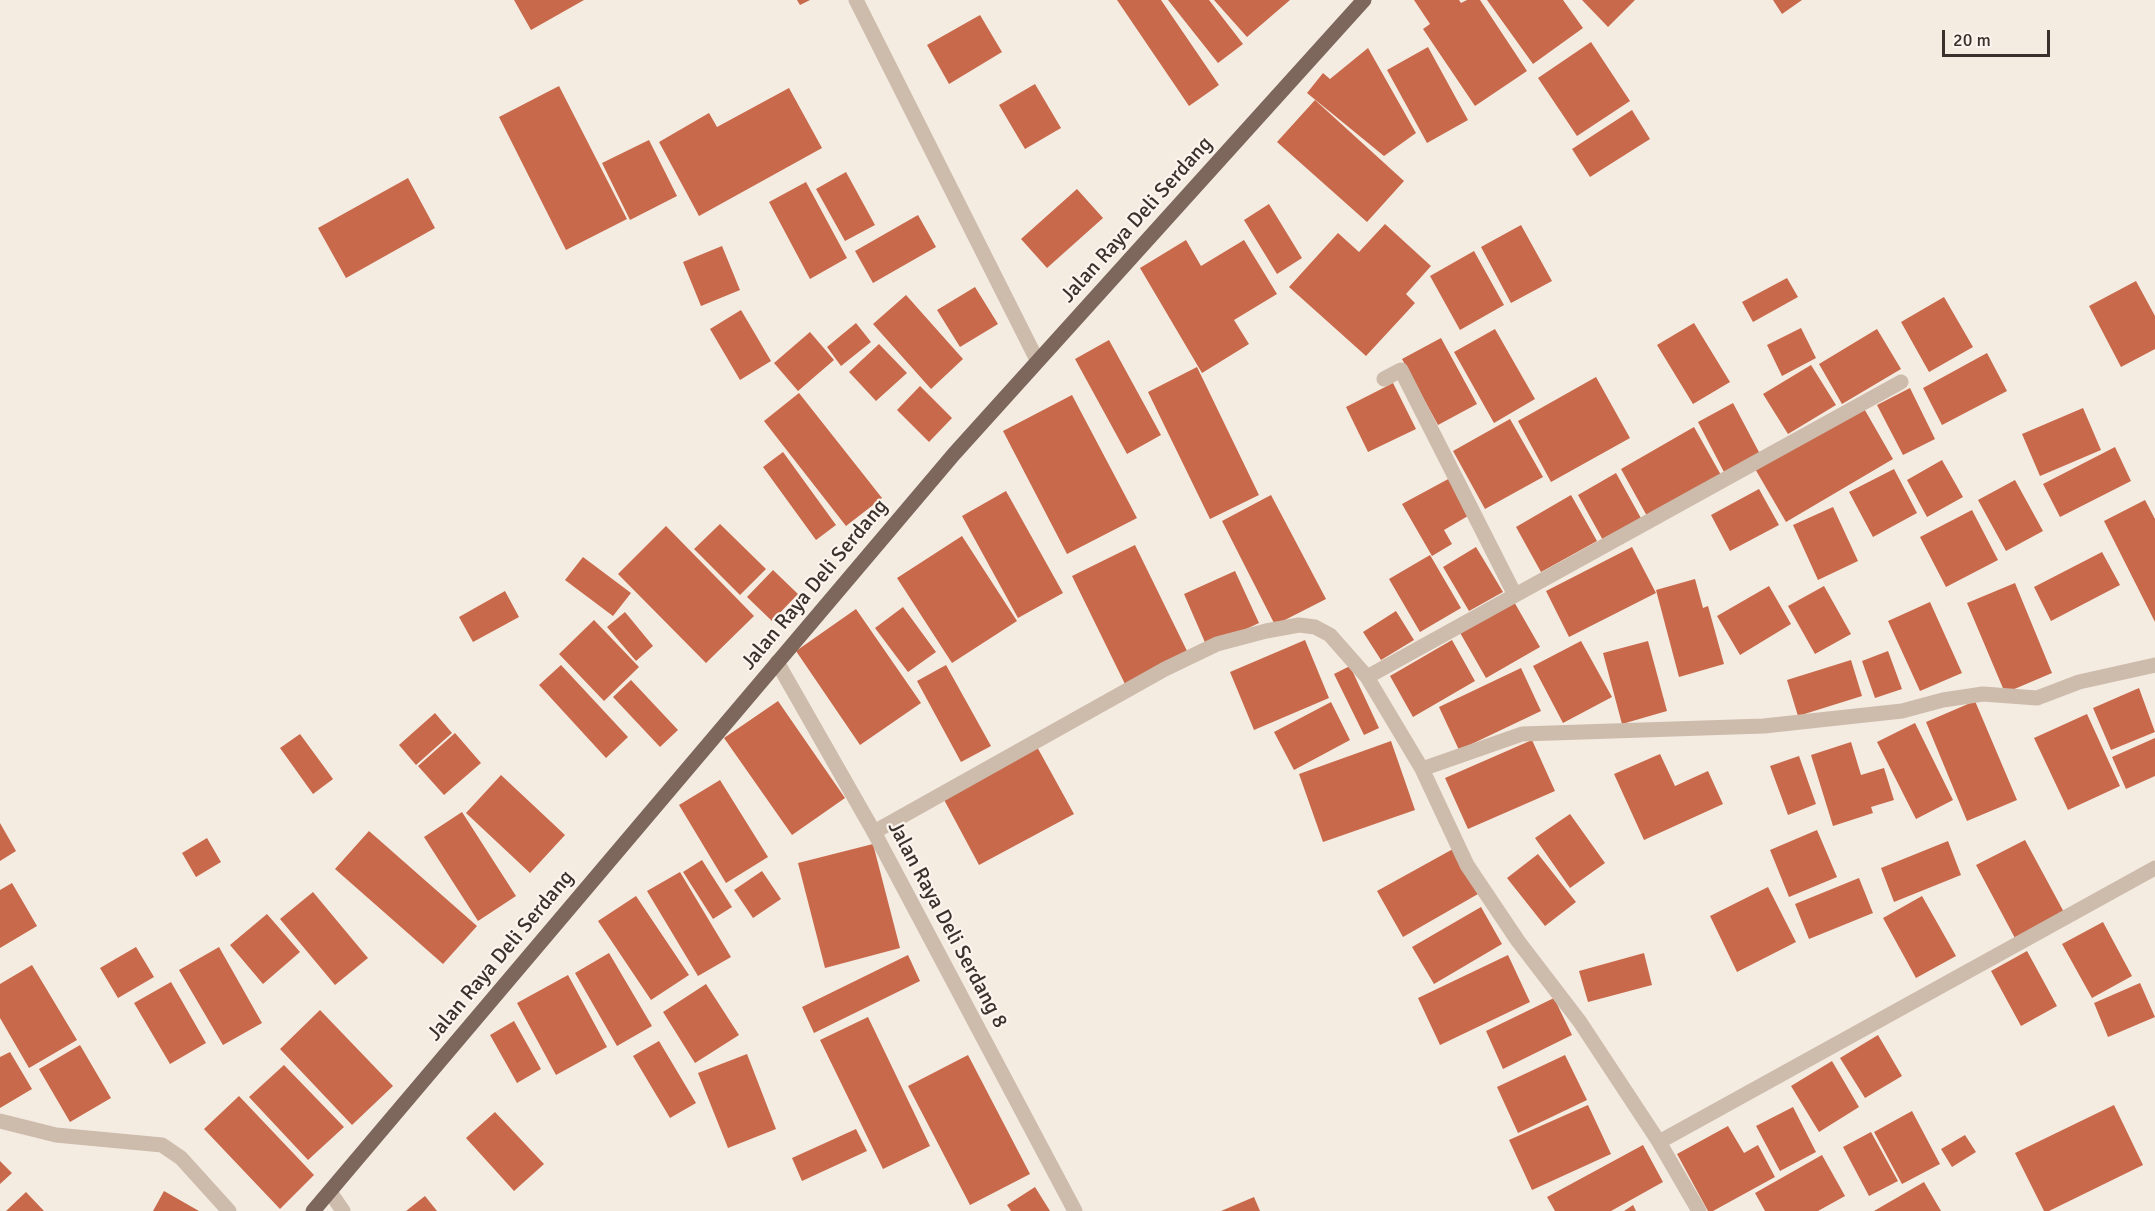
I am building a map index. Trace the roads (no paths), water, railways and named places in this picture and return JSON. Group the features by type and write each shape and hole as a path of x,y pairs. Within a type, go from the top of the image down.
{"main road":[{"name":"Jalan Raya Deli Serdang","path":"314,1211 777,662 1037,360 1364,0"}],"street":[{"path":"856,0 1037,360"},
{"path":"1384,379 1401,370 1515,595"},
{"path":"1367,677 1901,382"},
{"path":"874,832 1165,669 1217,644 1299,625 1315,627 1330,634 1367,677 1422,769 1467,865 1518,941 1580,1022 1659,1142 1699,1211"},
{"name":"Jalan Raya Deli Serdang 8","path":"777,662 874,832 1075,1211"},
{"path":"1422,769 1522,734 1764,726 1902,711 1943,700 1983,694 2037,698 2079,682 2155,665"},
{"path":"1659,1142 2155,868"},
{"path":"0,1120 56,1135 162,1145 181,1158 230,1211"},
{"path":"330,1192 344,1211"}]}
